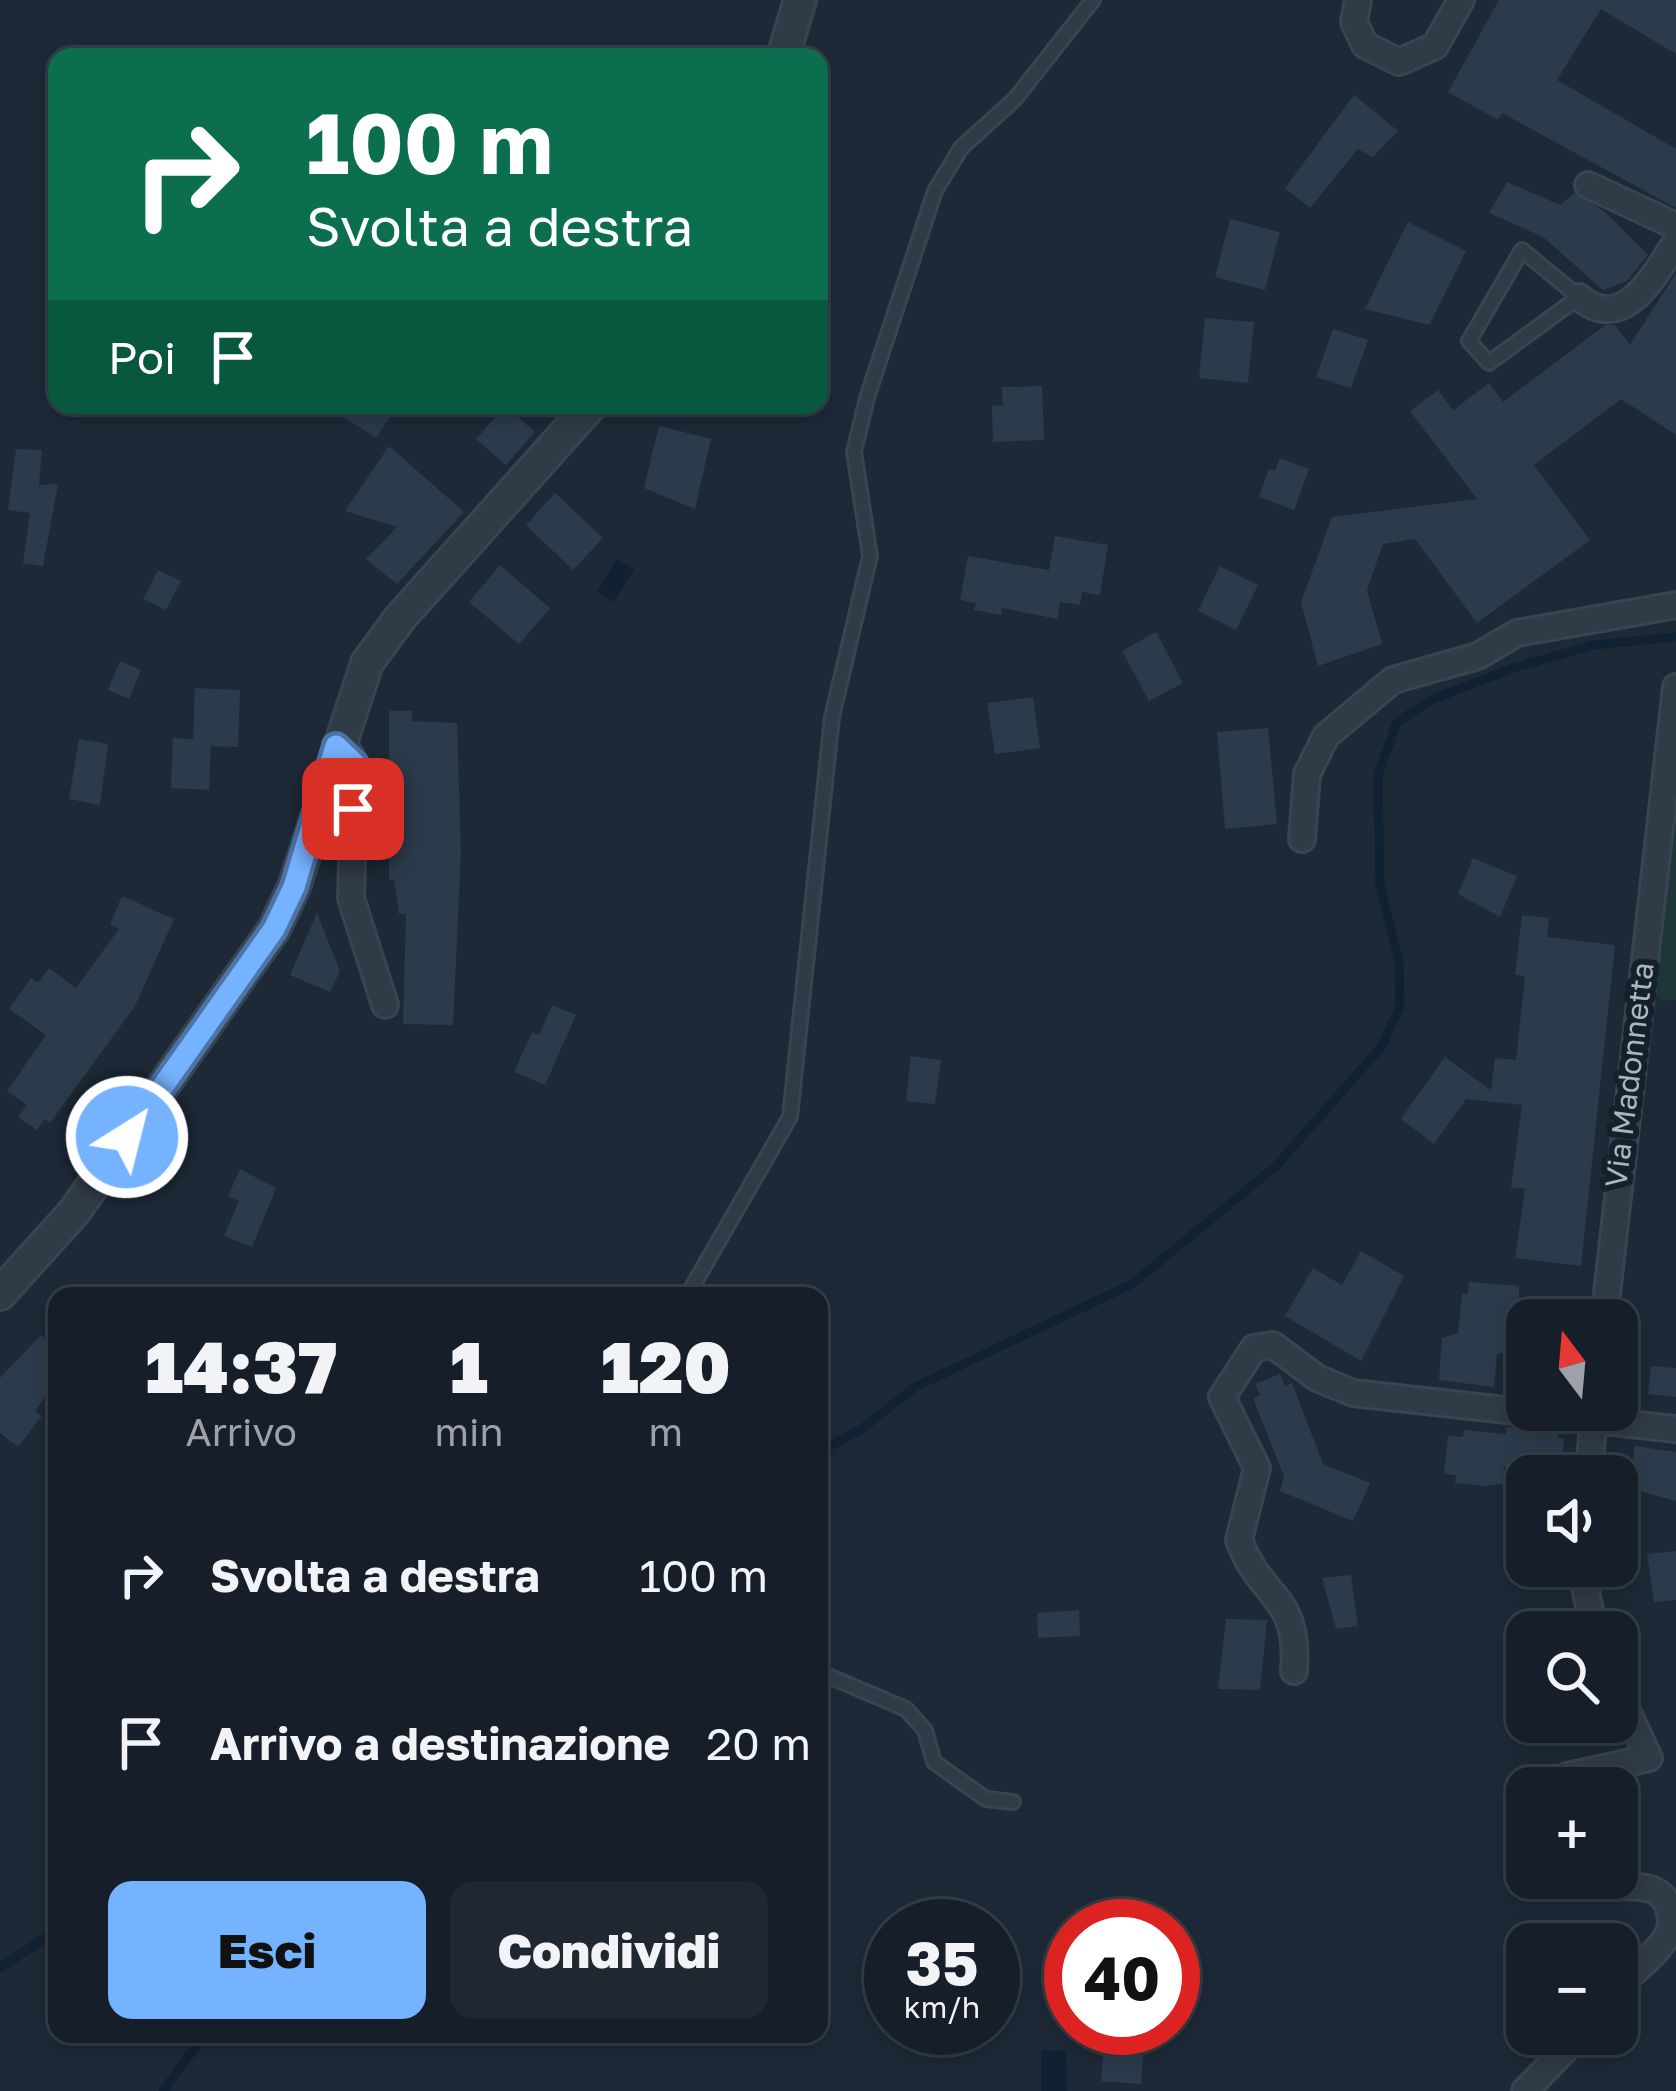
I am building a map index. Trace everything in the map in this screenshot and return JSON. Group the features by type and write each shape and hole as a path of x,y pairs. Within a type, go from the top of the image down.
{"street":[{"path":"786,48 800,0"},
{"path":"1358,0 1354,22 1365,46 1399,62 1425,55 1435,46 1461,0"},
{"path":"1588,185 1676,226"},
{"path":"1579,297 1595,311 1609,311 1641,296 1676,242"},
{"path":"0,1294 74,1212 274,929 294,887 336,746 367,663 400,618 583,414"},
{"path":"1302,838 1307,774 1327,736 1393,680 1478,656 1517,633 1676,605"},
{"name":"Via Madonnetta","path":"1606,1299 1676,688"},
{"path":"336,746 355,764 351,898 386,1005"},
{"path":"1294,1671 1297,1637 1290,1614 1240,1540 1258,1468 1222,1397 1254,1348 1273,1345 1317,1378 1353,1393 1506,1407"},
{"path":"1638,1422 1676,1429"},
{"path":"1608,1767 1648,1758 1638,1736"},
{"path":"1638,1886 1666,1901 1672,1925 1666,1939 1638,1968"},
{"path":"1525,2091 1560,2055"}],"lane":[{"path":"692,1287 790,1118 832,717 870,556 854,452 867,398 935,191 961,148 1015,99 1094,0"},
{"path":"1522,250 1579,297 1489,363 1469,341 1522,250"},
{"path":"828,1676 906,1709 925,1730 934,1762 986,1799 1013,1802"}],"green space":[{"path":"1676,804 1676,1000 1663,1001 1655,995"}],"water":[{"path":"617,559 634,569 614,602 597,592"},
{"path":"1041,2050 1044,2055 1066,2055 1067,2091 1041,2091"}],"building":[{"path":"1499,0 1676,0 1676,54 1601,9 1557,80 1676,149 1676,208 1502,113 1498,120 1448,92"},
{"path":"1354,95 1398,131 1373,157 1358,149 1310,208 1285,188"},
{"path":"1507,182 1560,205 1574,193 1604,211 1648,255 1627,281 1603,290 1543,237 1489,213"},
{"path":"1230,219 1280,232 1265,290 1215,277"},
{"path":"1408,222 1466,251 1429,325 1365,309"},
{"path":"1676,273 1676,435 1621,399 1534,465 1590,540 1477,623 1415,539 1383,544 1367,590 1382,644 1318,666 1301,602 1332,517 1477,499 1410,411 1438,390 1453,410 1489,383 1503,402 1605,325 1615,325 1630,345"},
{"path":"1205,318 1254,322 1248,383 1199,378"},
{"path":"1333,329 1368,340 1351,388 1316,377"},
{"path":"1042,386 1044,440 993,442 992,406 1003,405 1002,387"},
{"path":"339,414 392,414 376,438"},
{"path":"498,414 514,414 535,432 506,465 476,439"},
{"path":"659,426 711,439 695,509 644,488"},
{"path":"389,446 464,512 397,584 366,559 397,527 345,511"},
{"path":"16,449 42,450 39,485 58,484 43,566 23,563 30,513 8,510"},
{"path":"1280,458 1309,469 1294,510 1259,497 1269,469 1275,471"},
{"path":"555,493 603,538 573,570 526,525"},
{"path":"1055,536 1108,545 1100,595 1082,592 1080,605 1060,602 1057,619 1002,608 1001,615 974,610 976,603 960,600 968,556 1049,570"},
{"path":"500,565 550,608 519,644 469,602"},
{"path":"1220,566 1258,585 1236,630 1198,611"},
{"path":"158,570 181,581 166,610 143,599"},
{"path":"1156,632 1183,683 1149,701 1122,651"},
{"path":"120,661 141,670 129,699 108,690"},
{"path":"195,688 240,690 238,747 211,746 209,790 171,788 173,738 193,739"},
{"path":"1033,697 1040,748 995,754 987,703"},
{"path":"389,711 412,711 412,721 457,723 461,852 453,1025 403,1024 406,914 399,914 394,880 389,880"},
{"path":"1268,728 1277,824 1225,829 1217,732"},
{"path":"79,739 108,744 100,805 69,799"},
{"path":"1473,858 1517,876 1500,917 1458,894"},
{"path":"122,896 174,919 135,1006 50,1123 45,1119 37,1130 18,1117 27,1105 7,1091 46,1035 9,1009 31,978 38,983 49,968 76,988 119,929 110,924"},
{"path":"317,913 340,971 330,992 290,975"},
{"path":"1522,915 1549,918 1547,937 1615,945 1581,1266 1515,1258 1525,1189 1511,1187 1522,1105 1466,1099 1434,1144 1401,1119 1445,1057 1491,1090 1495,1058 1516,1060 1525,976 1515,975"},
{"path":"552,1005 576,1015 545,1085 514,1072 532,1032 539,1035"},
{"path":"911,1056 941,1060 935,1104 906,1101"},
{"path":"240,1169 276,1188 252,1247 224,1236 239,1201 228,1196"},
{"path":"1361,1251 1404,1276 1361,1361 1285,1316 1313,1268 1342,1285"},
{"path":"1469,1282 1519,1286 1519,1299 1506,1299 1506,1352 1497,1354 1494,1387 1439,1380 1442,1338 1458,1333 1462,1294 1468,1294"},
{"path":"41,1335 48,1340 48,1393 35,1411 42,1416 18,1447 0,1433 0,1378"},
{"path":"1651,1366 1676,1368 1676,1397 1648,1394"},
{"path":"1280,1374 1285,1386 1292,1383 1323,1464 1370,1483 1353,1521 1280,1491 1284,1477 1253,1398 1260,1395 1255,1384"},
{"path":"1464,1430 1558,1432 1558,1438 1564,1439 1562,1455 1506,1455 1503,1484 1455,1483 1456,1475 1444,1474 1448,1436 1463,1437"},
{"path":"1635,1446 1676,1452 1676,1501 1638,1490 1638,1455 1634,1455"},
{"path":"1676,1551 1676,1600 1654,1602 1647,1554"},
{"path":"1351,1575 1358,1626 1336,1629 1322,1578"},
{"path":"1079,1610 1080,1636 1038,1638 1037,1613"},
{"path":"1226,1619 1267,1620 1260,1690 1218,1689"},
{"path":"1103,2055 1143,2055 1141,2084 1101,2081"}],"waterway":[{"path":"828,1447 863,1428 915,1387 1132,1284 1276,1166 1382,1046 1400,1006 1399,963 1380,885 1378,775 1397,722 1431,700 1513,668 1594,645 1676,637"},
{"path":"0,1968 48,1936"},
{"path":"163,2091 198,2043"}],"route":[{"path":"127,1137 274,929 294,887 336,746 350,754 355,764 353,809"}]}
